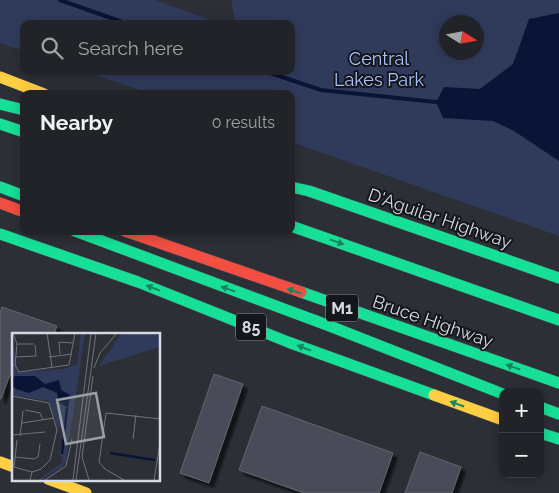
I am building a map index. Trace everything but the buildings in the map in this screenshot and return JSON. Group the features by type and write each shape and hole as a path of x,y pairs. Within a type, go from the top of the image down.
{"main road":[{"path":"0,78 33,90"},
{"path":"0,104 20,109"},
{"path":"0,124 20,131"},
{"path":"295,182 309,191"},
{"path":"0,187 20,194"},
{"path":"295,188 309,191"},
{"name":"D'Aguilar Highway","path":"309,191 559,278"},
{"path":"0,203 20,210"},
{"path":"295,227 559,320"},
{"name":"85","path":"0,234 138,282 297,346 499,419"},
{"path":"86,235 499,392"},
{"name":"Bruce Highway","path":"136,235 559,384"},
{"path":"544,408 559,414"},
{"path":"544,434 559,439"},
{"path":"0,462 12,466"},
{"path":"51,480 86,493"}],"green space":[{"path":"0,0 155,0 211,20 20,20 20,50 0,43"},
{"name":"Central Lakes Park","path":"231,0 559,0 559,236 295,143 295,90 140,90 96,75 295,75 295,20 235,20"}],"shaded area":[{"path":"559,13 559,161 514,131 493,121 443,118 436,102 444,87 480,89 513,64 529,19"}],"waterway":[{"path":"60,0 117,20"},
{"path":"276,75 321,90 436,102"}],"traffic: fast":[{"path":"0,104 20,109"},
{"path":"0,124 20,131"},
{"path":"0,187 20,194"},
{"path":"295,188 309,191 559,278"},
{"path":"295,227 559,320"},
{"path":"0,234 138,282 288,342 434,395"},
{"path":"86,235 327,325 499,392"},
{"path":"301,292 559,383"},
{"path":"544,408 559,414"},
{"path":"544,434 559,439"}],"traffic: slow":[{"path":"0,77 34,90"},
{"path":"434,395 499,419"},
{"path":"0,462 12,466"},
{"path":"51,480 86,493"}],"traffic: jam":[{"path":"0,203 20,210"},
{"path":"137,235 301,292"}]}
